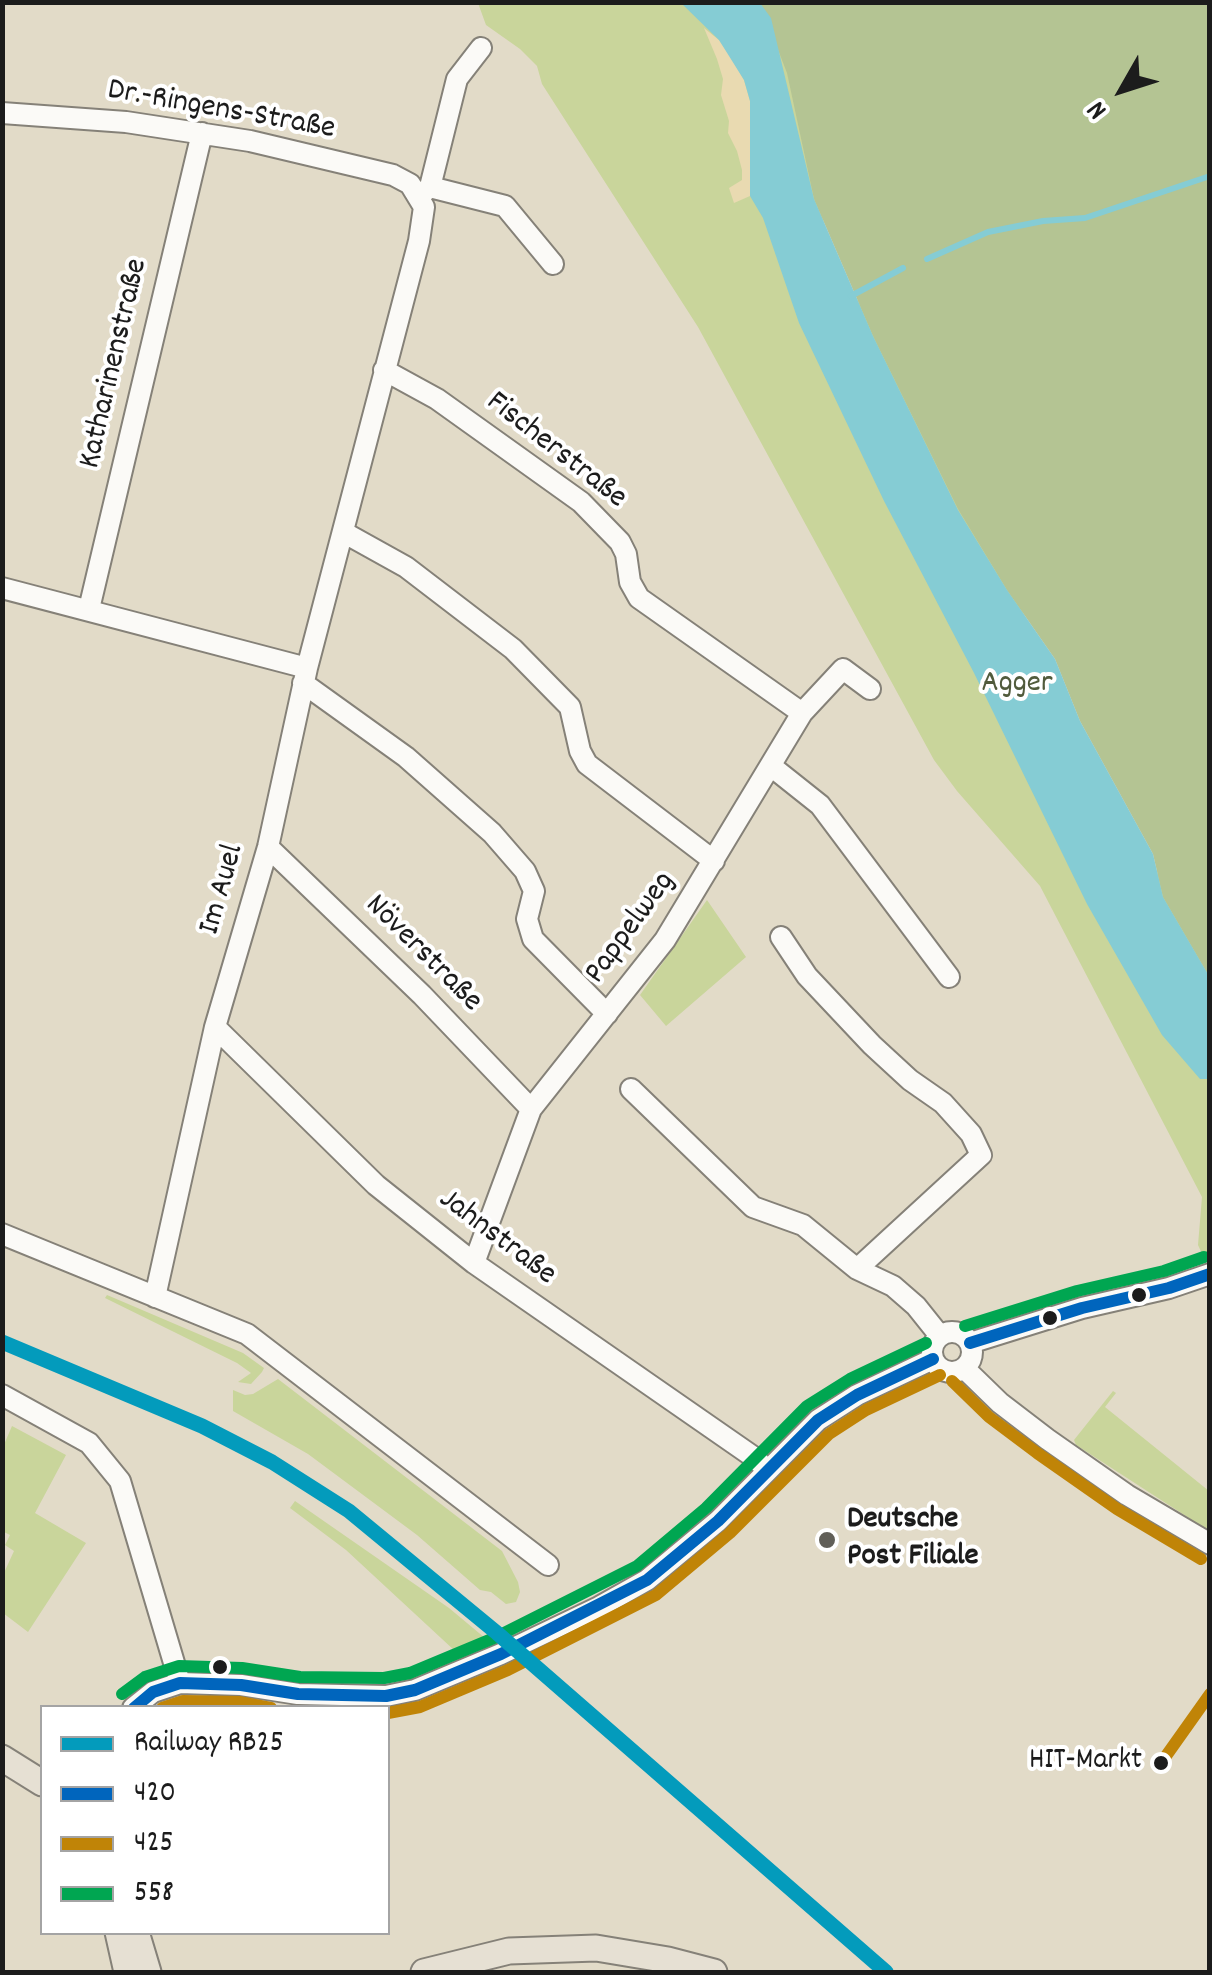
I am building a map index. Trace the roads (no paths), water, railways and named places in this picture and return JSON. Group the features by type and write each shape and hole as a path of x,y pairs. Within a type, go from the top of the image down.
{"main road":[{"path":"2,1758 40,1782"},
{"path":"119,1935 127,1972"},
{"path":"137,1935 148,1972"},
{"path":"424,1972 509,1950 596,1948 714,1972"}],"street":[{"name":"Im Auel","path":"155,1296 216,1027 268,847 305,675 424,218 424,192 457,79 481,48"},
{"name":"Dr.-Ringens-Straße","path":"2,113 126,122 202,133 393,175 424,192 505,206 553,264"},
{"name":"Katharinenstraße","path":"88,609 202,133"},
{"name":"Fischerstraße","path":"384,370 438,399 581,502 620,542 630,582 640,598 802,712"},
{"path":"343,532 406,567 512,649 570,707 587,764 714,861"},
{"path":"2,588 88,609 305,675 492,833 525,871 534,891 527,919 533,938 607,1014"},
{"name":"Pappelweg","path":"474,1263 531,1109 665,940 802,712 843,669 870,689"},
{"path":"771,766 820,806 949,977"},
{"name":"Növerstraße","path":"268,847 422,995 531,1109"},
{"path":"781,937 806,976 872,1045 910,1080 943,1103 971,1134 981,1156 856,1269"},
{"name":"Jahnstraße","path":"216,1027 376,1186 474,1263 766,1469"},
{"path":"630,1089 753,1206 803,1225 856,1269 893,1286 916,1306 940,1336"},
{"path":"2,1234 247,1334 548,1565"},
{"path":"970,1343 1210,1274"},
{"path":"953,1332 970,1343 972,1354 964,1368 946,1372 933,1359 932,1346 940,1336 953,1332"},
{"path":"137,1705 154,1692 180,1683 241,1684 349,1698 386,1696 414,1690 544,1635 647,1580 695,1542 818,1420 933,1359"},
{"path":"964,1368 1000,1403 1063,1450 1127,1495 1210,1544"},
{"path":"2,1394 89,1443 120,1481 180,1683"}],"water":[{"name":"Agger","path":"681,3 760,3 771,18 814,199 873,336 958,510 1055,659 1080,721 1153,854 1163,897 1209,976 1209,1079 1200,1079 1162,1035 1087,904 974,673 884,501 799,323 763,218 750,196 750,101 744,80 719,40"}],"waterway":[{"path":"927,259 988,232 1043,221 1085,218 1210,176"},
{"path":"851,296 903,268"}],"rail line":[{"name":"RB25","path":"2,1342 202,1426 272,1462 349,1511 497,1633 886,1972"}],"place":[{"name":"Deutsche Post Filiale","path":"827,1540"},
{"name":"HIT-Markt","path":"1161,1763"}]}
